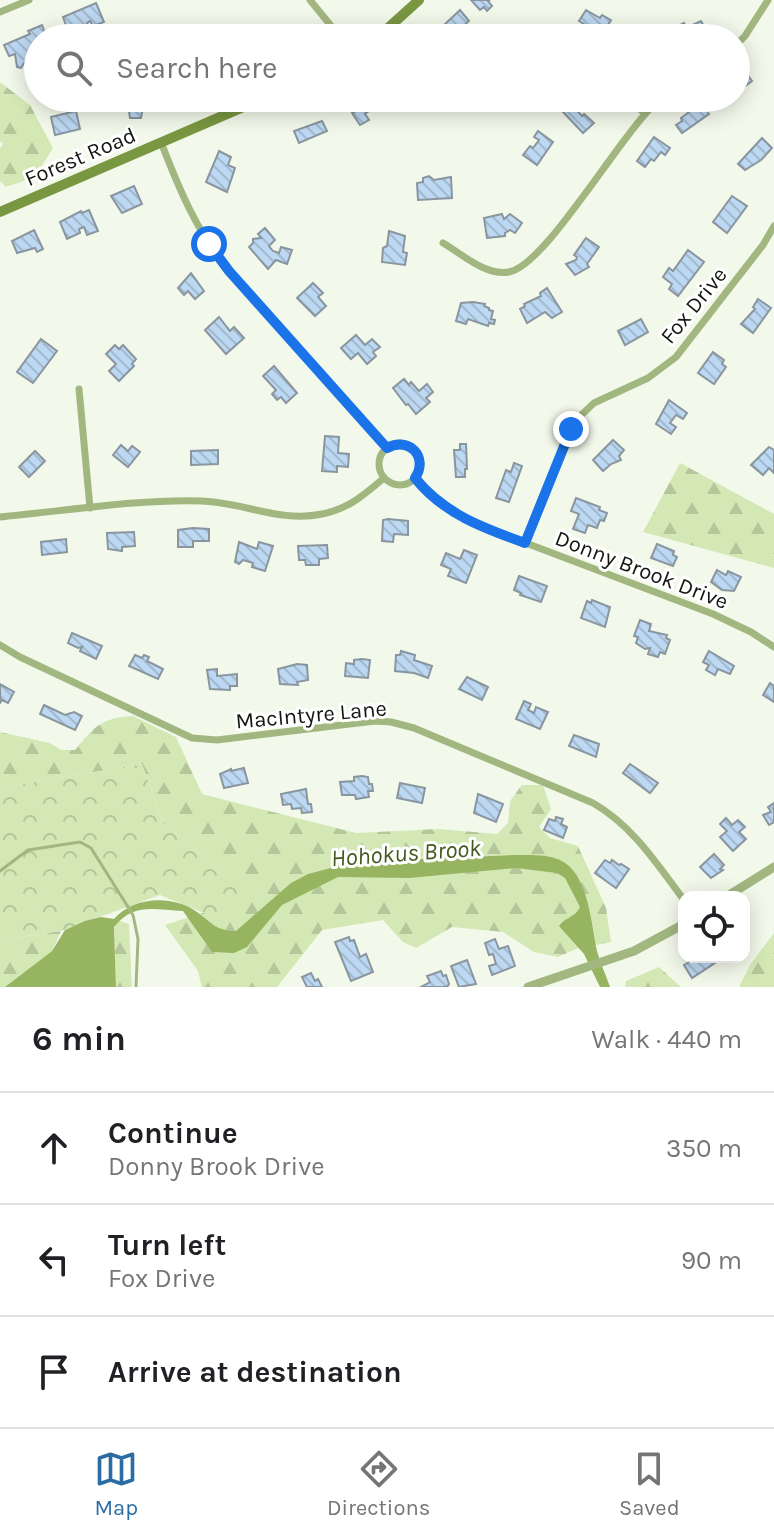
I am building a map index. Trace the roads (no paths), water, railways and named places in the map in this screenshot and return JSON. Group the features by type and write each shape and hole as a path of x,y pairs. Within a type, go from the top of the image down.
{"main road":[{"path":"392,24 419,0"},
{"name":"Forest Road","path":"0,212 231,112"}],"street":[{"path":"0,12 11,3 29,0"},
{"path":"310,0 330,24"},
{"path":"750,25 768,0"},
{"path":"443,243 491,271 509,272 526,264 582,197 645,113"},
{"path":"161,142 185,202 216,254 387,448"},
{"name":"Fox Drive","path":"525,543 577,419 594,403 648,378 676,357 763,245 774,226"},
{"path":"79,389 90,508"},
{"path":"400,443 412,448 417,453 420,466 415,478 403,485 396,485 384,478 379,466 382,453 400,443"},
{"path":"0,517 206,501 270,514 307,517 352,505 384,478"},
{"name":"Donny Brook Drive","path":"415,478 450,511 485,529 713,614 774,647"},
{"name":"MacIntyre Lane","path":"0,645 192,738 217,740 375,721 414,728 609,812 633,834 678,892"},
{"path":"736,891 774,867"},
{"path":"528,987 651,943 678,927"}],"lane":[{"path":"0,871 28,850 80,842 91,848 133,915 138,939 136,987"}],"water label":[{"name":"Hohokus Brook","path":"406,853"}]}
